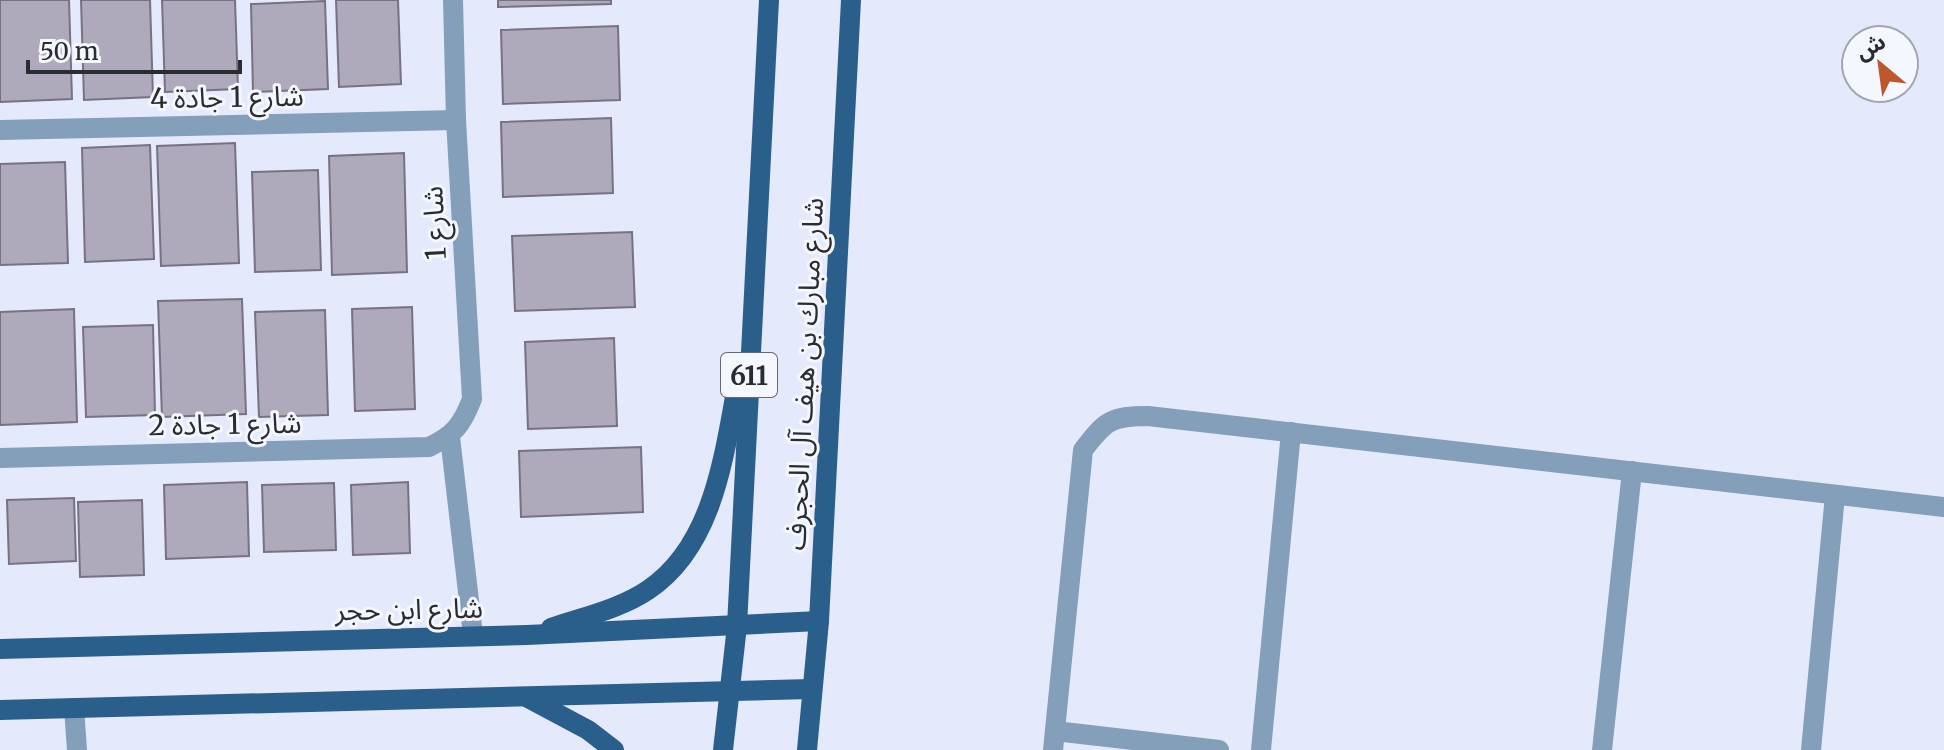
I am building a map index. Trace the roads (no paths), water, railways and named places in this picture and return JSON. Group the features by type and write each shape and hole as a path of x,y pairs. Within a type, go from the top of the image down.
{"main road":[{"name":"شارع مبارك بن هيف آل الحجرف","path":"723,750 737,626 769,0"},
{"name":"شارع مبارك بن هيف آل الحجرف","path":"807,750 819,621 851,0"},
{"path":"527,635 614,607 647,591 672,572 708,516 730,425 752,310"},
{"name":"شارع ابن حجر","path":"0,649 527,635 819,621"},
{"path":"0,710 811,689"},
{"path":"524,696 588,730 614,750"}],"street":[{"name":"شارع 1","path":"450,437 465,417 472,399 456,120 453,0"},
{"name":"شارع 1 جادة 4","path":"0,130 456,120"},
{"path":"1219,750 1054,740 1083,450 1102,425 1125,416 1148,416 1944,507"},
{"path":"1261,750 1291,432"},
{"name":"شارع 1 جادة 2","path":"0,458 429,447 450,437"},
{"path":"450,437 473,635"},
{"path":"1602,750 1632,471"},
{"path":"1811,750 1835,495"},
{"path":"74,708 77,750"}]}
